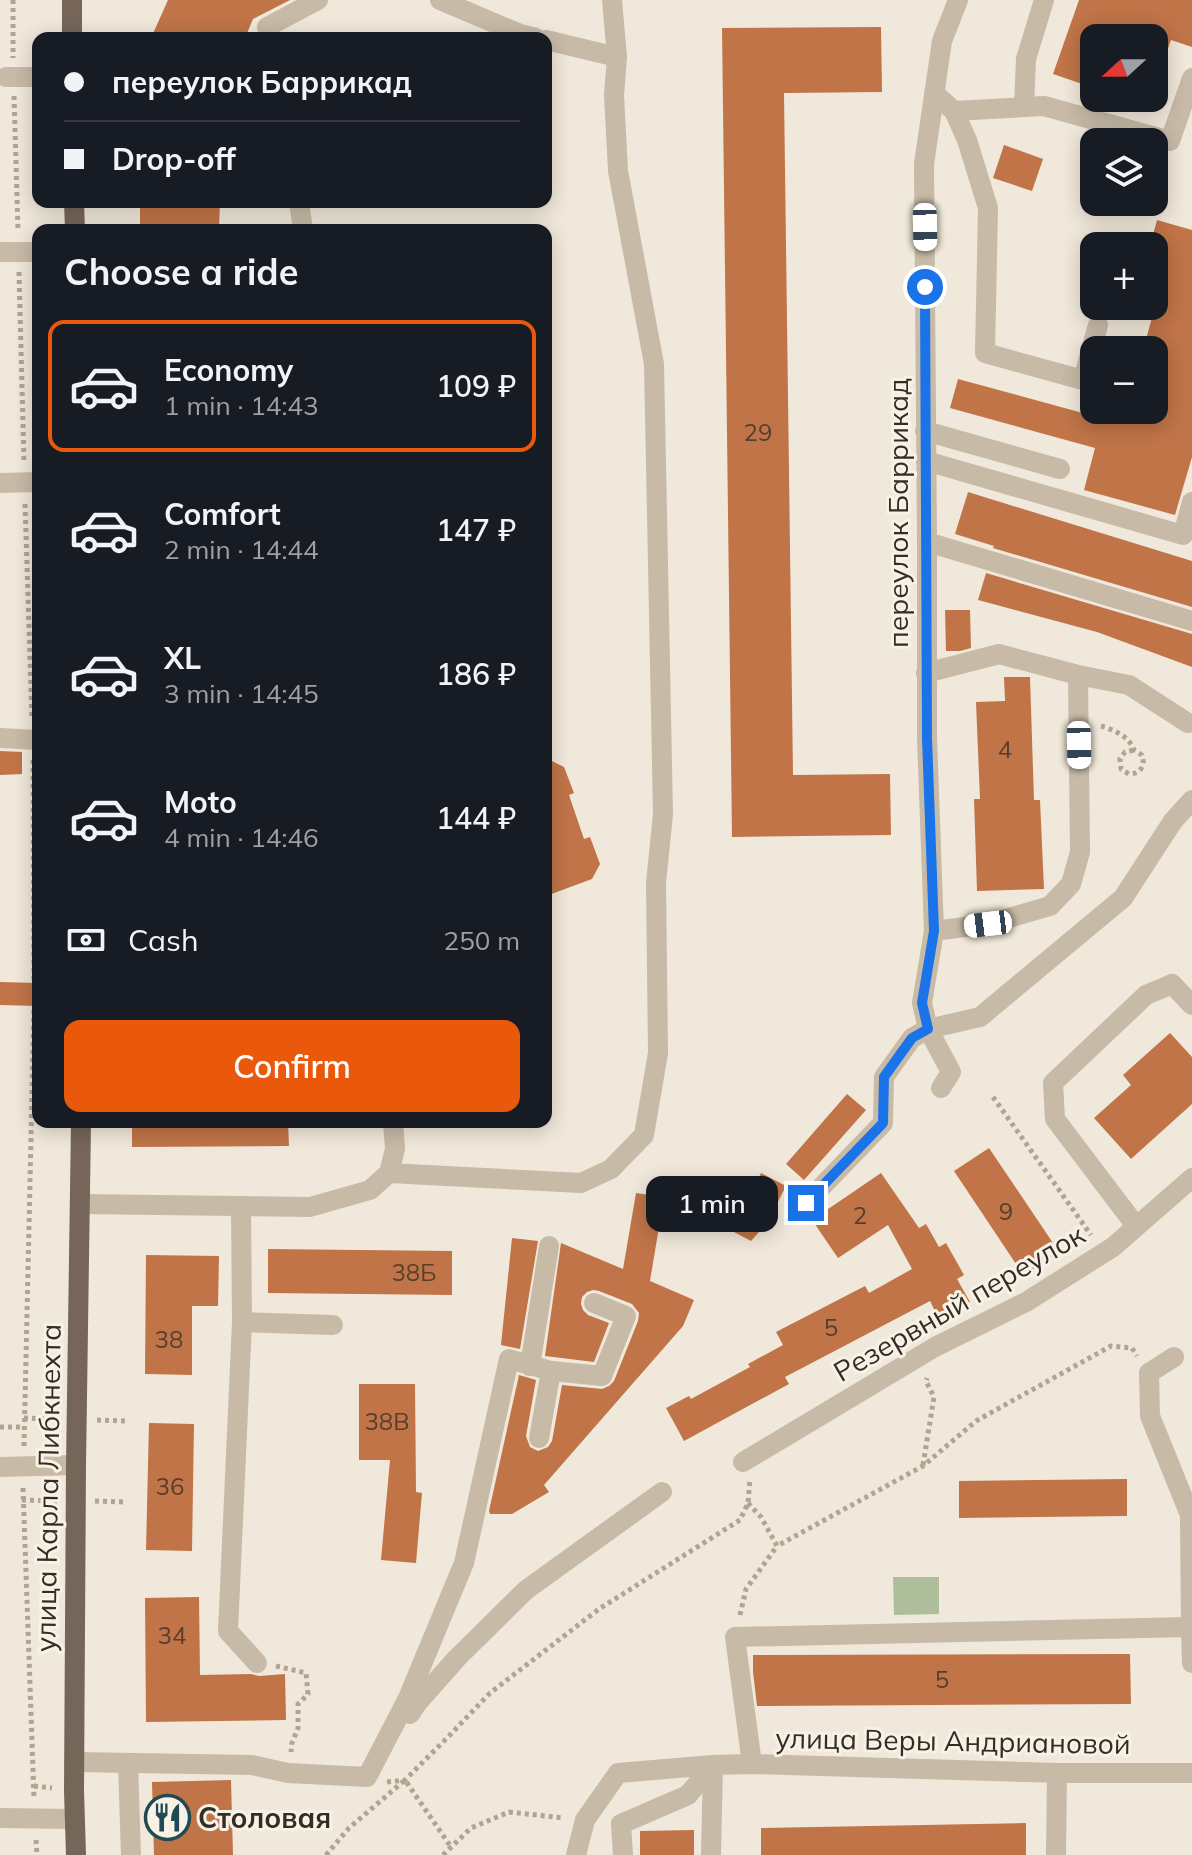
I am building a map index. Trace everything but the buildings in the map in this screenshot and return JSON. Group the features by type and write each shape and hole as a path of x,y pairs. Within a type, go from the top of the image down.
{"main road":[{"path":"72,0 72,32"},
{"name":"улица Карла Либкнехта","path":"76,1855 76,1465 81,1128"}],"street":[{"path":"268,32 267,27 318,0"},
{"path":"440,0 515,32"},
{"path":"389,1173 581,1183 611,1169 644,1135 658,1053 656,883 663,814 654,364 618,171 614,95 617,57 612,0"},
{"name":"переулок Баррикад","path":"928,1029 922,1003 934,931 926,673 924,164 942,41 958,0"},
{"path":"1024,107 1026,59 1044,0"},
{"path":"552,41 617,57"},
{"path":"6,77 32,77"},
{"path":"954,111 1044,106 1170,141 1192,78"},
{"path":"934,93 954,111 967,140 988,208 985,353 1083,380 1098,325"},
{"path":"0,252 32,252"},
{"path":"925,431 1060,469"},
{"path":"926,461 1188,536 1192,502"},
{"path":"0,483 32,482"},
{"path":"927,542 1192,621"},
{"path":"926,673 999,654 1129,685 1188,723"},
{"path":"934,931 988,924 1050,906 1071,884 1080,852 1078,675"},
{"path":"0,738 32,740"},
{"path":"806,1203 883,1123 884,1077 912,1038 928,1029 980,1017 1123,898 1173,821 1192,800"},
{"path":"1136,1226 1055,1119 1053,1083 1146,995 1172,984 1192,1005"},
{"path":"928,1029 951,1072 941,1088"},
{"path":"80,1204 310,1207 370,1190 389,1173 395,1149 393,1128"},
{"name":"Резервный переулок","path":"743,1462 935,1347 1026,1302 1113,1247 1192,1178"},
{"path":"241,1206 242,1322 228,1631 257,1663"},
{"path":"530,1366 549,1246"},
{"path":"367,1777 408,1698 464,1563 509,1359 551,1371 602,1376 626,1316 594,1303"},
{"path":"242,1322 333,1325"},
{"path":"1174,1357 1149,1373 1150,1416 1190,1515 1192,1663"},
{"path":"539,1438 551,1371"},
{"path":"0,1467 76,1465"},
{"path":"367,1777 418,1702 457,1658 526,1590 662,1492"},
{"path":"752,1764 735,1637 1191,1627"},
{"path":"74,1762 252,1765 288,1773 367,1777"},
{"path":"128,1764 131,1855"},
{"path":"623,1855 621,1824 688,1795 713,1765"},
{"path":"711,1855 713,1765"},
{"name":"улица Веры Андриановой","path":"585,1820 618,1773 713,1765 1192,1773"},
{"path":"1056,1855 1057,1773"},
{"path":"0,1818 74,1819"},
{"path":"576,1855 585,1820"}],"path":[{"path":"1079,718 1117,731 1142,755 1143,764 1138,772 1129,774 1121,769 1120,759 1125,752 1134,750"},
{"path":"32,1090 22,1500 37,1855"},
{"path":"993,1097 1103,1252"},
{"path":"735,1637 746,1589 777,1546 923,1466 976,1421 1111,1346 1132,1348 1149,1373"},
{"path":"923,1466 934,1397 926,1381 935,1347"},
{"path":"0,1427 24,1427"},
{"path":"326,1855 349,1828 405,1780 490,1693 599,1609 740,1520 748,1503 750,1482 743,1462"},
{"path":"748,1503 761,1517 777,1546"},
{"path":"257,1663 306,1673 308,1694 298,1704 298,1728 292,1743 288,1773"},
{"path":"367,1777 382,1782 405,1780"},
{"path":"405,1780 451,1847"},
{"path":"443,1855 471,1828 509,1812 585,1820"}],"green space":[{"path":"893,1577 939,1577 939,1614 894,1615"}],"place":[{"name":"Столовая","path":"167,1818"}],"route":[{"path":"806,1203 883,1123 884,1077 912,1038 928,1029 922,1003 934,931 926,673 925,287"}]}
